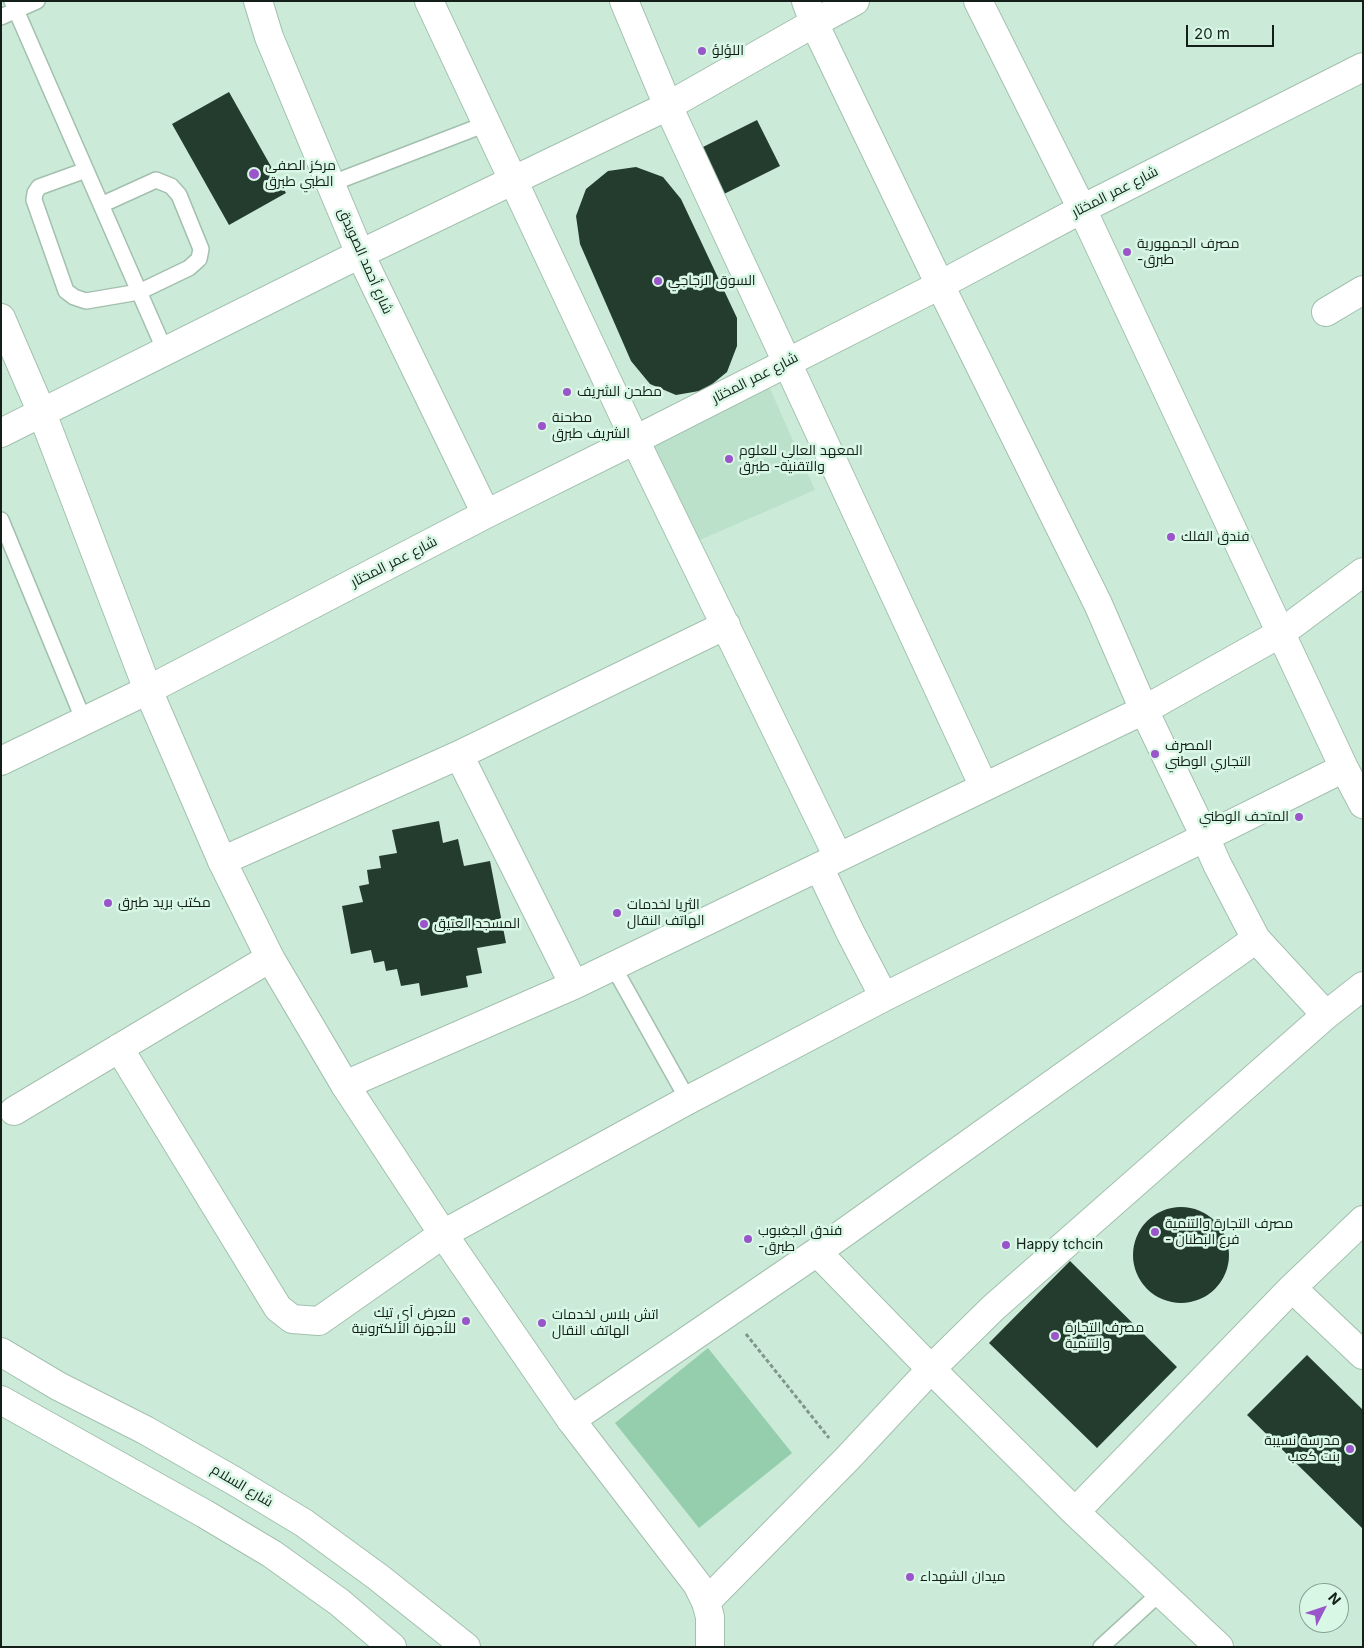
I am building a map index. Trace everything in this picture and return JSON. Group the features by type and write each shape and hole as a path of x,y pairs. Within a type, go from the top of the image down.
{"street":[{"name":"شارع أحمد الصويدق","path":"258,1 269,37 360,254 486,514"},
{"path":"429,1 635,440 726,625 829,862 850,932 884,997"},
{"path":"624,1 668,106 788,361 984,788"},
{"path":"1,433 360,254 668,106 810,12 855,1"},
{"path":"978,1 1082,209 1344,768 1363,804"},
{"path":"810,12 940,284 1098,604 1144,710 1206,837 1217,864 1256,939 1326,1015"},
{"name":"شارع عمر المختار","path":"1,761 148,690 486,514 635,440 1082,209 1363,67"},
{"path":"1326,312 1363,290"},
{"path":"1,318 42,413 148,690 222,861 270,958 345,1085 442,1234 572,1420 697,1584 706,1602 710,1617 710,1647"},
{"path":"345,1085 574,985 1144,710 1281,633 1363,572"},
{"path":"222,861 459,755 726,625"},
{"path":"459,755 574,985"},
{"path":"119,1048 278,1308 292,1319 319,1321 442,1234 688,1100 884,997 1344,768"},
{"path":"572,1420 817,1252 1256,939"},
{"path":"14,1110 270,958"},
{"path":"706,1602 847,1460 931,1370 993,1308 1326,1015 1363,986"},
{"path":"1075,1512 1292,1288 1363,1220"},
{"path":"817,1252 931,1370 1075,1512 1219,1647"},
{"path":"1292,1288 1363,1355"},
{"name":"شارع السلام","path":"1,1352 58,1386 145,1430 304,1523 378,1577 466,1647"},
{"path":"1,1400 205,1514 272,1554 339,1602 392,1647"}],"lane":[{"path":"1,17 14,6 38,1"},
{"path":"14,6 165,351"},
{"path":"330,184 486,124"},
{"path":"86,170 39,187 34,193 34,200 66,291 74,297 86,301 139,292 189,268 198,259 201,249 179,195 171,186 156,180 101,205"},
{"path":"1,520 84,721"},
{"path":"612,966 688,1100"},
{"path":"1100,1647 1161,1592"}],"path":[{"path":"728,1312 847,1460"}],"shaded area":[{"name":"المعهد العالي للعلوم والتقنية- طبرق","path":"764,375 815,490 693,543 643,428"},
{"path":"708,1348 792,1453 699,1528 615,1423"}],"building":[{"path":"229,92 286,193 229,225 172,124"},
{"path":"757,120 780,166 724,194 701,148"},
{"name":"السوق الزجاجي","path":"636,167 663,177 681,199 737,318 737,346 727,372 705,390 676,395 650,384 631,361 580,244 576,216 586,189 608,171"},
{"name":"المسجد العتيق","path":"439,821 443,843 458,839 464,866 490,861 506,943 477,948 482,973 466,976 468,987 421,996 419,983 401,986 397,969 386,971 384,961 374,963 371,950 351,954 342,906 363,902 359,886 369,884 367,870 381,868 379,856 397,853 392,830"},
{"path":"1181,1207 1199,1211 1215,1221 1225,1237 1229,1255 1225,1273 1215,1289 1199,1299 1181,1303 1163,1299 1147,1289 1137,1273 1133,1255 1137,1237 1147,1221 1163,1211"},
{"path":"1070,1261 1177,1367 1097,1448 989,1343"},
{"path":"1307,1355 1363,1410 1363,1529 1247,1415"}],"place":[{"name":"اللؤلؤ","path":"702,51"},
{"name":"مركز الصفى الطبي طبرق","path":"254,174"},
{"name":"مصرف الجمهورية -طبرق","path":"1127,252"},
{"name":"السوق الزجاجي","path":"658,281"},
{"name":"مطحن الشريف","path":"567,392"},
{"name":"مطحنة الشريف طبرق","path":"542,426"},
{"name":"المعهد العالي للعلوم والتقنية- طبرق","path":"729,459"},
{"name":"فندق الفلك","path":"1171,537"},
{"name":"المصرف التجاري الوطني","path":"1155,754"},
{"name":"المتحف الوطني","path":"1299,817"},
{"name":"مكتب بريد طبرق","path":"108,903"},
{"name":"الثريا لخدمات الهاتف النقال","path":"617,913"},
{"name":"المسجد العتيق","path":"424,924"},
{"name":"مصرف التجارة والتنمية - فرع البطنان","path":"1155,1232"},
{"name":"فندق الجغبوب -طبرق","path":"748,1239"},
{"name":"Happy tchcin","path":"1006,1245"},
{"name":"معرض آي تيك للأجهزة الألكترونية","path":"466,1321"},
{"name":"اتش بلاس لخدمات الهاتف النقال","path":"542,1323"},
{"name":"مصرف التجارة والتنمية","path":"1055,1336"},
{"name":"مدرسة نسيبة بنت كعب","path":"1350,1449"},
{"name":"ميدان الشهداء","path":"910,1577"}]}
